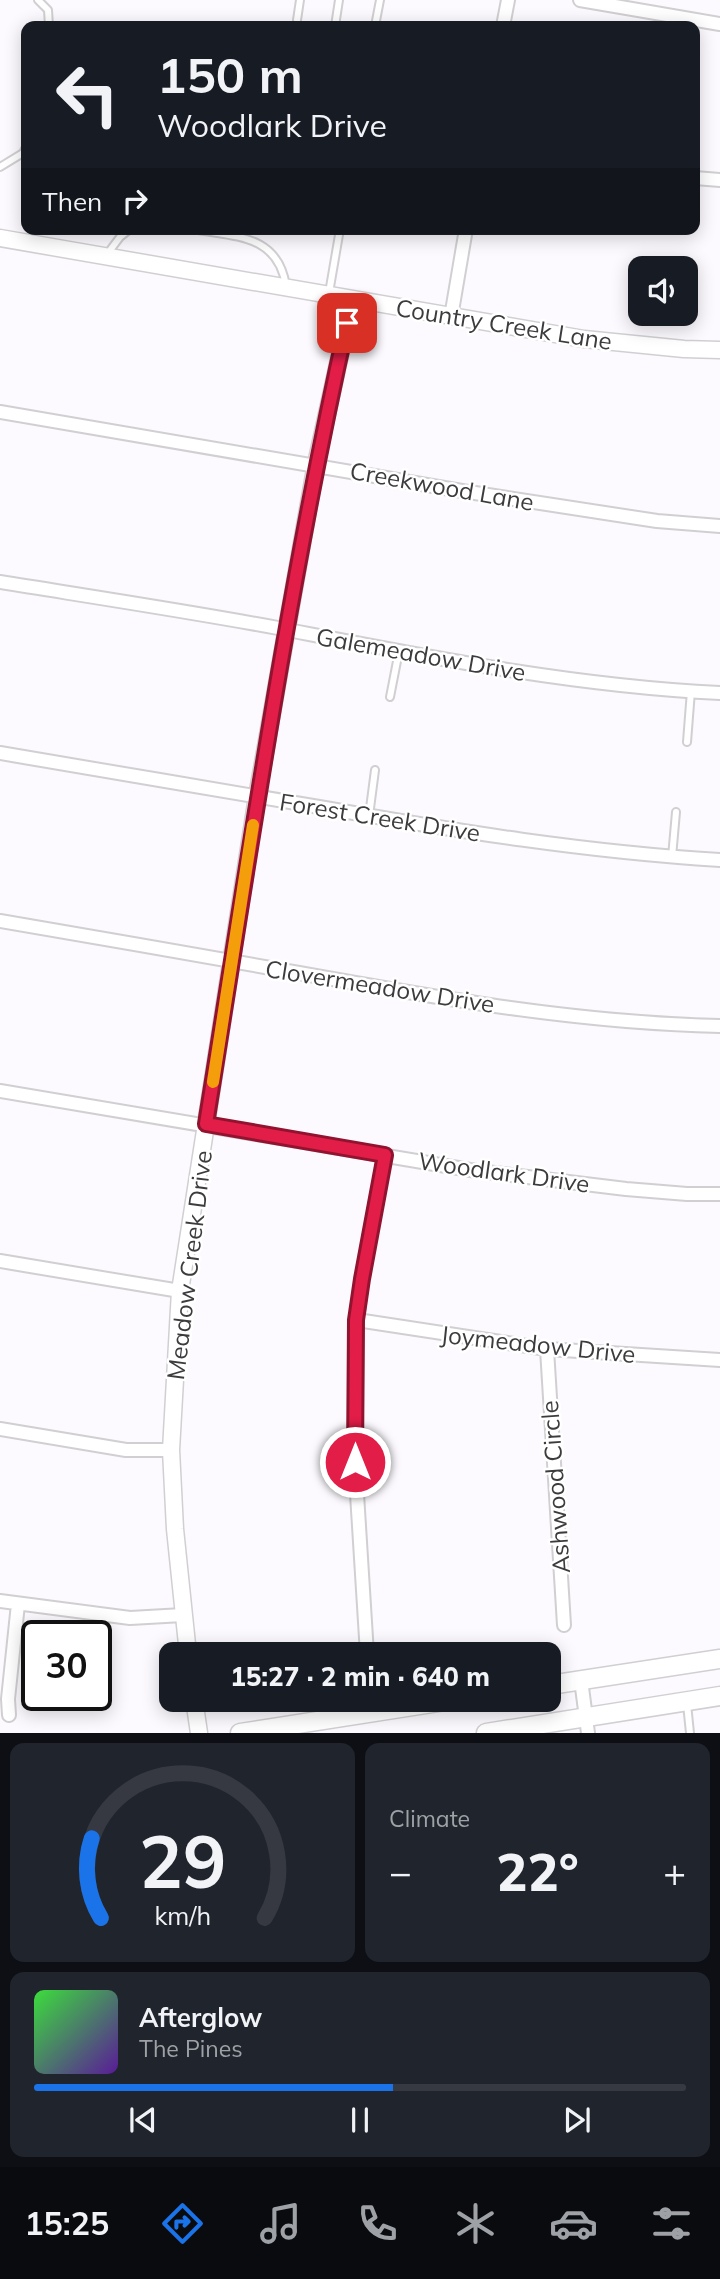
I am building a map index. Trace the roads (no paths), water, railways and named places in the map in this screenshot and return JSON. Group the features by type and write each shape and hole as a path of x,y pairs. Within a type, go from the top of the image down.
{"main road":[{"path":"561,1683 720,1659"},
{"path":"486,1733 587,1725 720,1696"},
{"path":"240,1733 375,1712"}],"street":[{"path":"504,21 508,0"},
{"path":"580,0 720,24"},
{"path":"700,178 720,180"},
{"path":"451,317 465,235"},
{"name":"Country Creek Lane","path":"0,238 584,339 720,351"},
{"name":"Meadow Creek Drive","path":"186,1642 175,1529 172,1450 180,1291 257,797 316,464 352,300"},
{"name":"Creekwood Lane","path":"0,412 462,491 657,521 720,526"},
{"name":"Galemeadow Drive","path":"0,582 399,651 617,685 720,693"},
{"name":"Forest Creek Drive","path":"0,753 563,846 720,860"},
{"name":"Clovermeadow Drive","path":"0,921 420,995 552,1013 640,1022 720,1026"},
{"name":"Woodlark Drive","path":"0,1091 470,1170 613,1187 687,1194 720,1194"},
{"path":"366,1642 355,1462 356,1320 385,1155"},
{"path":"0,1261 180,1291"},
{"name":"Joymeadow Drive","path":"356,1320 547,1349 720,1360"},
{"name":"Ashwood Circle","path":"547,1349 564,1625"},
{"path":"0,1429 126,1450 172,1450"},
{"path":"0,1601 130,1618 183,1615"},
{"path":"9,1715 8,1699 18,1604"},
{"path":"581,1680 587,1725"},
{"path":"196,1712 199,1733"}],"lane":[{"path":"38,0 48,10 49,21"},
{"path":"297,20 300,0"},
{"path":"336,21 339,0"},
{"path":"376,21 380,0"},
{"path":"0,167 21,154"},
{"path":"105,257 122,235"},
{"path":"227,235 250,239 266,246 277,260 287,288"},
{"path":"328,295 339,235"},
{"path":"390,697 399,651"},
{"path":"687,742 691,691"},
{"path":"369,816 376,771"},
{"path":"672,857 676,812"},
{"path":"687,1702 690,1733"}]}
